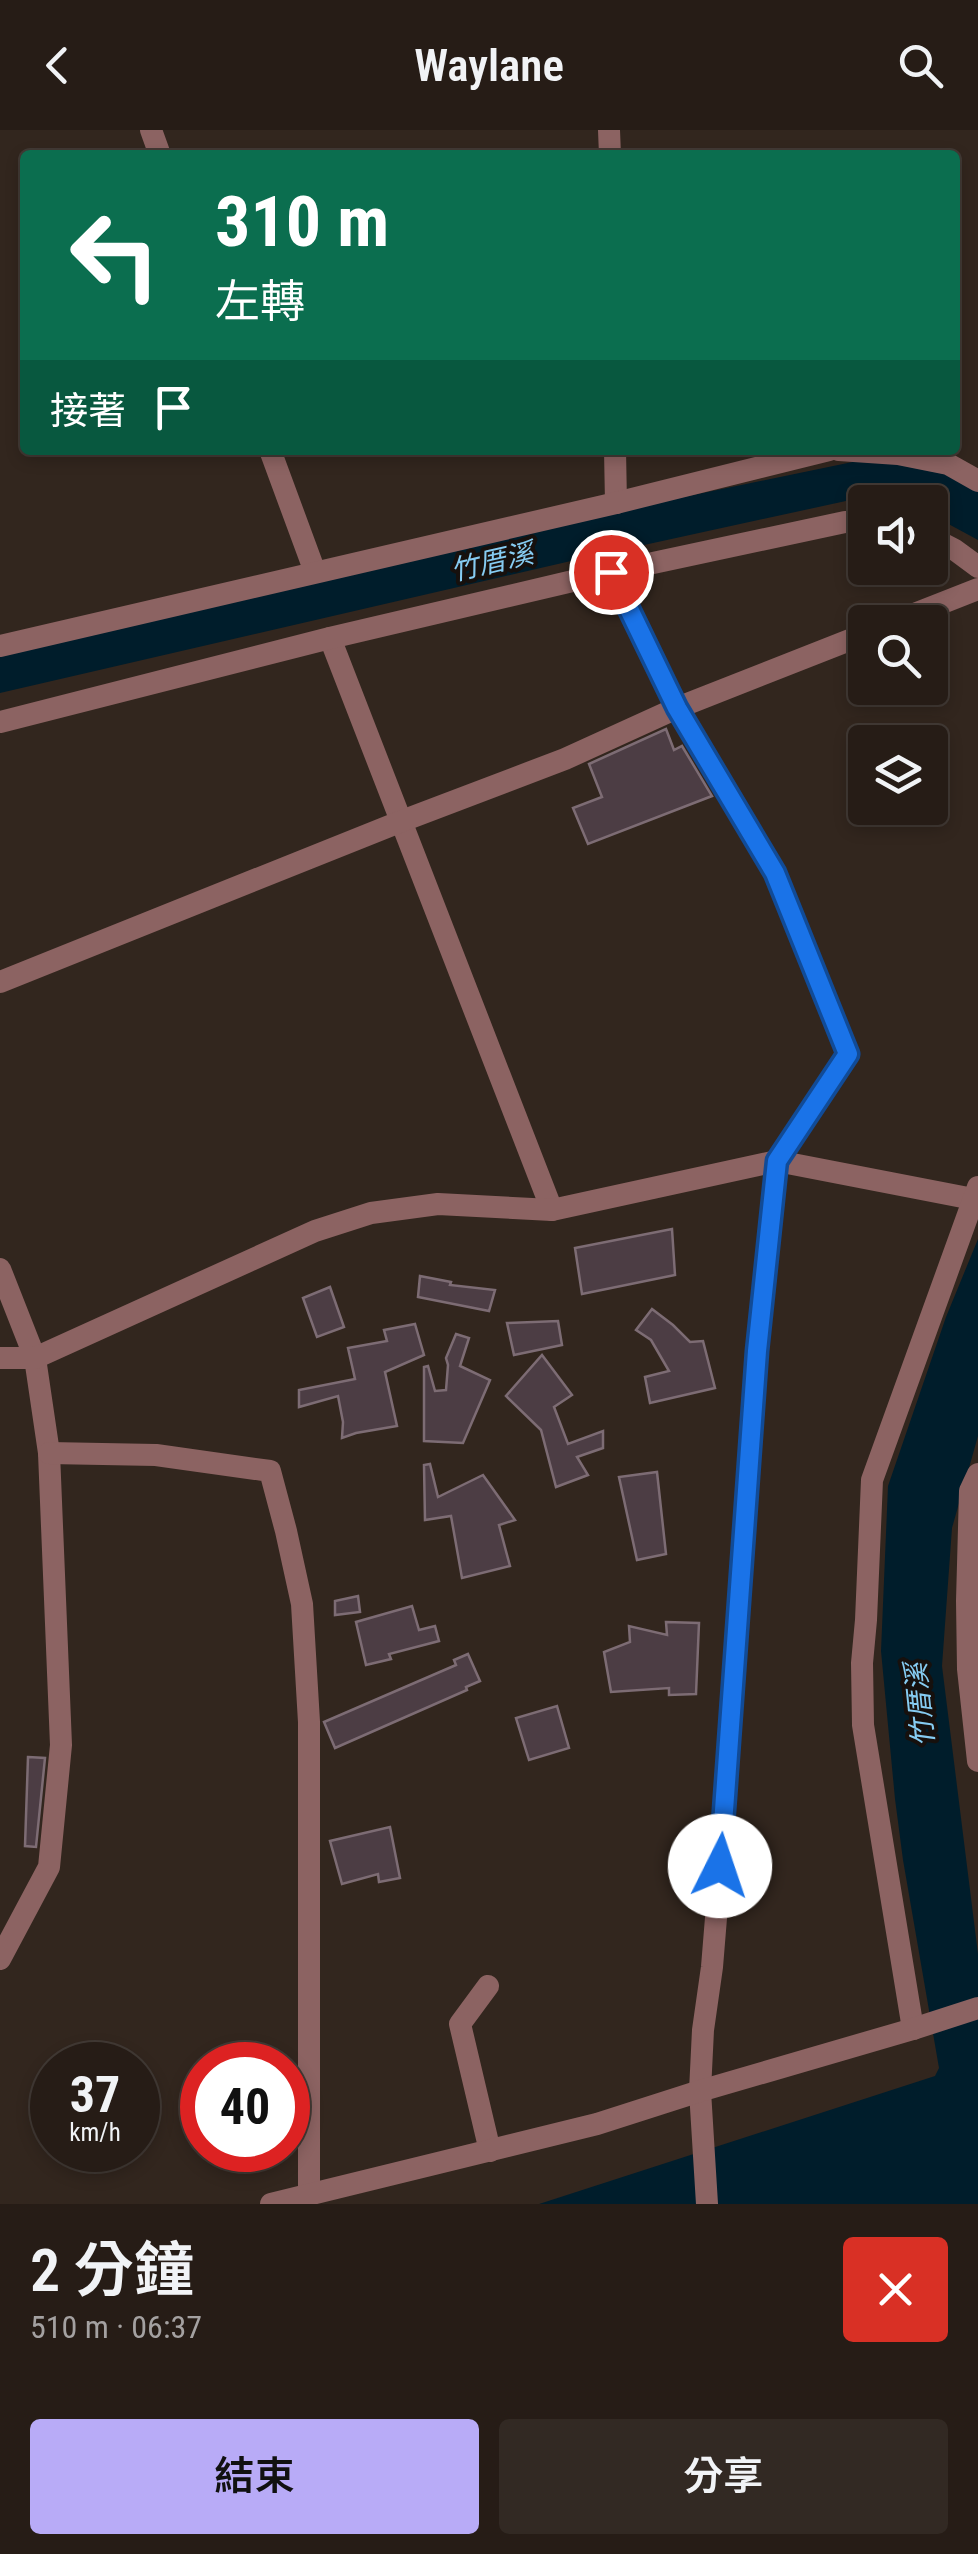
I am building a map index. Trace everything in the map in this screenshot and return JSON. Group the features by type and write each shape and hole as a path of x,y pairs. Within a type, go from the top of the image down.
{"street":[{"path":"272,455 315,572"},
{"path":"615,455 616,503"},
{"path":"0,646 809,455"},
{"path":"903,455 948,464 978,482"},
{"path":"0,722 330,638 848,522"},
{"path":"948,546 978,568"},
{"path":"611,572 677,708 775,873 848,1054 777,1161 757,1351 720,1870 704,2030 700,2091 707,2204"},
{"path":"937,605 978,589"},
{"path":"330,638 552,1210"},
{"path":"0,982 564,759 677,708 848,641"},
{"path":"0,1358 35,1358 315,1231 370,1213 438,1204 552,1210 777,1161 976,1195 872,1480 862,1663 863,1726 913,2029"},
{"path":"0,1270 35,1358 49,1453 61,1745 49,1867 0,1958"},
{"path":"49,1453 156,1455 270,1471 302,1604 309,1722 309,2196"},
{"path":"978,1474 970,1491 967,1601 968,1669 978,1760"},
{"path":"488,1986 460,2024 490,2151"},
{"path":"271,2204 597,2124 978,2008"}],"water":[{"name":"竹厝溪","path":"867,459 949,470 978,489 978,540 948,524 948,485 848,485 848,501 0,693 0,646 322,572"},
{"name":"竹厝溪","path":"978,1239 978,1436 952,1528 942,1666 978,1954 978,2204 539,2204 935,2076 939,2068 903,1860 881,1651 888,1486 946,1317"}],"building":[{"path":"666,729 674,750 682,746 712,796 588,844 573,808 602,797 589,764"},
{"path":"672,1229 675,1275 582,1294 575,1248"},
{"path":"420,1276 451,1282 450,1285 495,1290 489,1311 418,1297"},
{"path":"330,1287 344,1327 317,1337 303,1298"},
{"path":"652,1309 690,1342 703,1341 715,1388 650,1403 645,1377 669,1371 651,1340 636,1330"},
{"path":"558,1321 562,1345 514,1355 507,1323"},
{"path":"415,1324 424,1355 385,1372 397,1426 342,1438 338,1396 299,1407 299,1390 355,1379 348,1348 387,1341 384,1330"},
{"path":"456,1334 469,1338 460,1366 490,1380 463,1443 424,1441 424,1367 428,1366 435,1391 446,1390 446,1358"},
{"path":"542,1355 572,1395 554,1407 568,1444 603,1431 603,1448 577,1457 588,1475 556,1487 541,1430 506,1396"},
{"path":"430,1464 438,1497 483,1475 515,1520 499,1525 510,1566 462,1578 451,1516 425,1520 424,1465"},
{"path":"657,1472 666,1554 637,1560 619,1477"},
{"path":"358,1596 360,1612 335,1615 335,1601"},
{"path":"412,1606 419,1630 435,1626 439,1641 389,1654 391,1659 366,1665 356,1622"},
{"path":"666,1622 699,1623 696,1694 669,1695 669,1688 611,1692 604,1652 630,1642 629,1626 667,1635"},
{"path":"468,1654 480,1681 335,1748 324,1722 456,1665 454,1660"},
{"path":"557,1706 569,1748 529,1760 516,1718"},
{"path":"28,1757 45,1758 36,1847 25,1846"},
{"path":"390,1827 400,1878 379,1882 378,1874 342,1884 330,1841"}],"route":[{"path":"611,572 677,708 775,873 848,1054 777,1161 757,1351 720,1866"}]}
